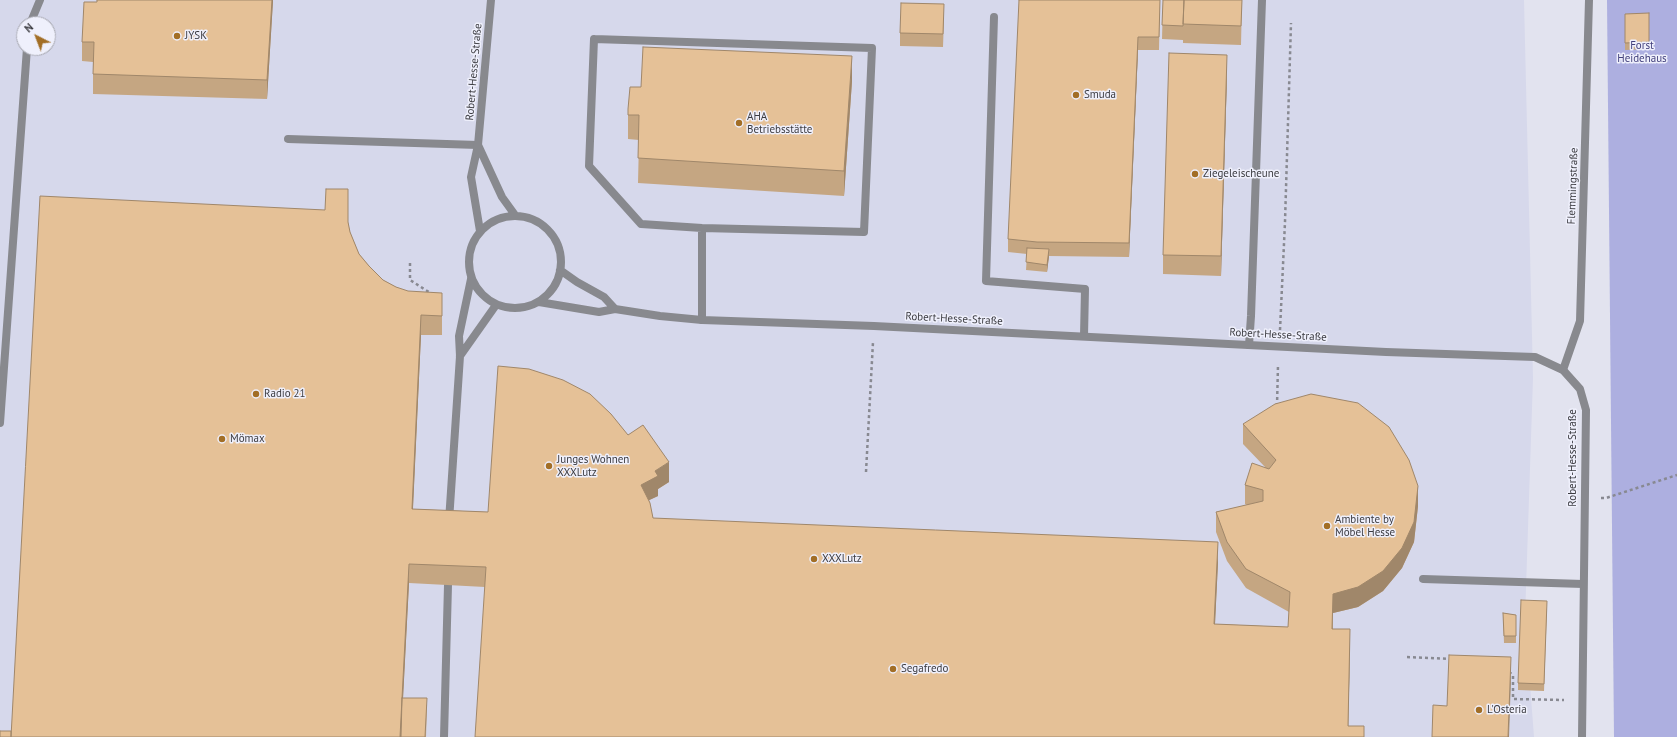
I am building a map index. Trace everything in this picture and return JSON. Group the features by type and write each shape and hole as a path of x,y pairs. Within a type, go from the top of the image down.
{"street":[{"path":"33,16 40,0"},
{"name":"Robert-Hesse-Straße","path":"480,231 471,177 478,145 491,0"},
{"path":"1248,345 1252,316 1262,0"},
{"name":"Flemmingstraße","path":"1563,370 1580,321 1589,0"},
{"path":"994,17 986,281 1085,289 1084,336"},
{"path":"594,39 872,48 864,232 702,228 641,224 590,166 594,39"},
{"path":"0,423 26,56"},
{"path":"288,139 478,145"},
{"name":"Robert-Hesse-Straße","path":"478,145 502,197 515,216"},
{"path":"515,216 531,218 545,227 555,239 560,254 560,270 557,282 549,293 539,302 525,308 510,308 496,305 481,294 471,279 468,266 469,254 473,241 480,231 490,222 502,217 515,216"},
{"path":"702,228 702,320"},
{"path":"560,270 576,282 604,297 616,310"},
{"path":"449,530 460,356 459,336 471,279"},
{"name":"Robert-Hesse-Straße","path":"539,302 599,312 616,310 702,320 874,326 1386,352 1535,357 1563,370 1580,389 1586,410 1582,737"},
{"path":"460,356 496,305"},
{"path":"1423,579 1583,584"},
{"path":"444,737 448,585"}],"path":[{"path":"1277,410 1291,23"},
{"path":"410,263 410,280 435,295"},
{"path":"866,472 874,326"},
{"path":"1585,499 1606,498 1677,476"},
{"path":"1406,657 1459,659"},
{"path":"1507,671 1513,675 1513,699 1583,700"}],"shaded area":[{"path":"0,0 1524,0 1533,378 1525,618 1534,737 0,737"}],"green space":[{"name":"Forst Heidehaus","path":"1607,0 1677,0 1677,737 1614,737"}],"building":[{"name":"JYSK","path":"97,0 272,0 267,80 93,74 94,42 82,42 84,2 97,2"},
{"name":"Smuda","path":"1019,0 1160,0 1159,37 1138,37 1129,243 1037,242 1008,239"},
{"path":"1163,0 1184,0 1183,26 1162,25"},
{"path":"1184,0 1242,0 1241,26 1183,24"},
{"path":"901,3 944,4 943,34 900,33"},
{"path":"1649,13 1649,42 1625,43 1625,14"},
{"name":"AHA Betriebsstätte","path":"643,47 852,56 844,171 638,158 639,115 628,115 628,109 630,87 641,87"},
{"name":"Ziegeleischeune","path":"1169,53 1227,55 1221,256 1163,255"},
{"path":"326,189 348,189 348,222 350,232 359,254 383,280 408,291 442,293 442,316 421,315 412,509 488,512 498,366 529,369 563,380 590,394 611,414 628,435 643,425 669,462 655,471 658,476 641,485 650,503 653,518 1218,542 1214,624 1288,627 1290,592 1246,569 1227,542 1216,512 1263,501 1263,490 1245,485 1252,463 1269,469 1276,460 1243,424 1275,404 1311,394 1358,403 1389,427 1409,460 1418,486 1414,522 1402,548 1383,571 1358,587 1333,594 1332,629 1350,629 1348,726 1364,726 1364,737 475,737 486,567 409,564 400,737 11,737 40,196 325,210"},
{"path":"1027,248 1049,249 1047,265 1026,262"},
{"path":"1521,600 1547,601 1544,684 1518,683"},
{"path":"1503,613 1516,615 1516,636 1504,636"},
{"name":"L'Osteria","path":"1449,655 1511,657 1508,737 1432,737 1433,705 1447,706"},
{"path":"402,698 427,698 425,737 401,737"},
{"path":"0,731 11,731 11,737 0,737"}],"place":[{"name":"JYSK","path":"177,36"},
{"name":"Smuda","path":"1076,95"},
{"name":"AHA Betriebsstätte","path":"739,123"},
{"name":"Ziegeleischeune","path":"1195,174"},
{"name":"Radio 21","path":"256,394"},
{"name":"Mömax","path":"222,439"},
{"name":"Junges Wohnen XXXLutz","path":"549,466"},
{"name":"Ambiente by Möbel Hesse","path":"1327,526"},
{"name":"XXXLutz","path":"814,559"},
{"name":"Segafredo","path":"893,669"},
{"name":"L'Osteria","path":"1479,710"}]}
